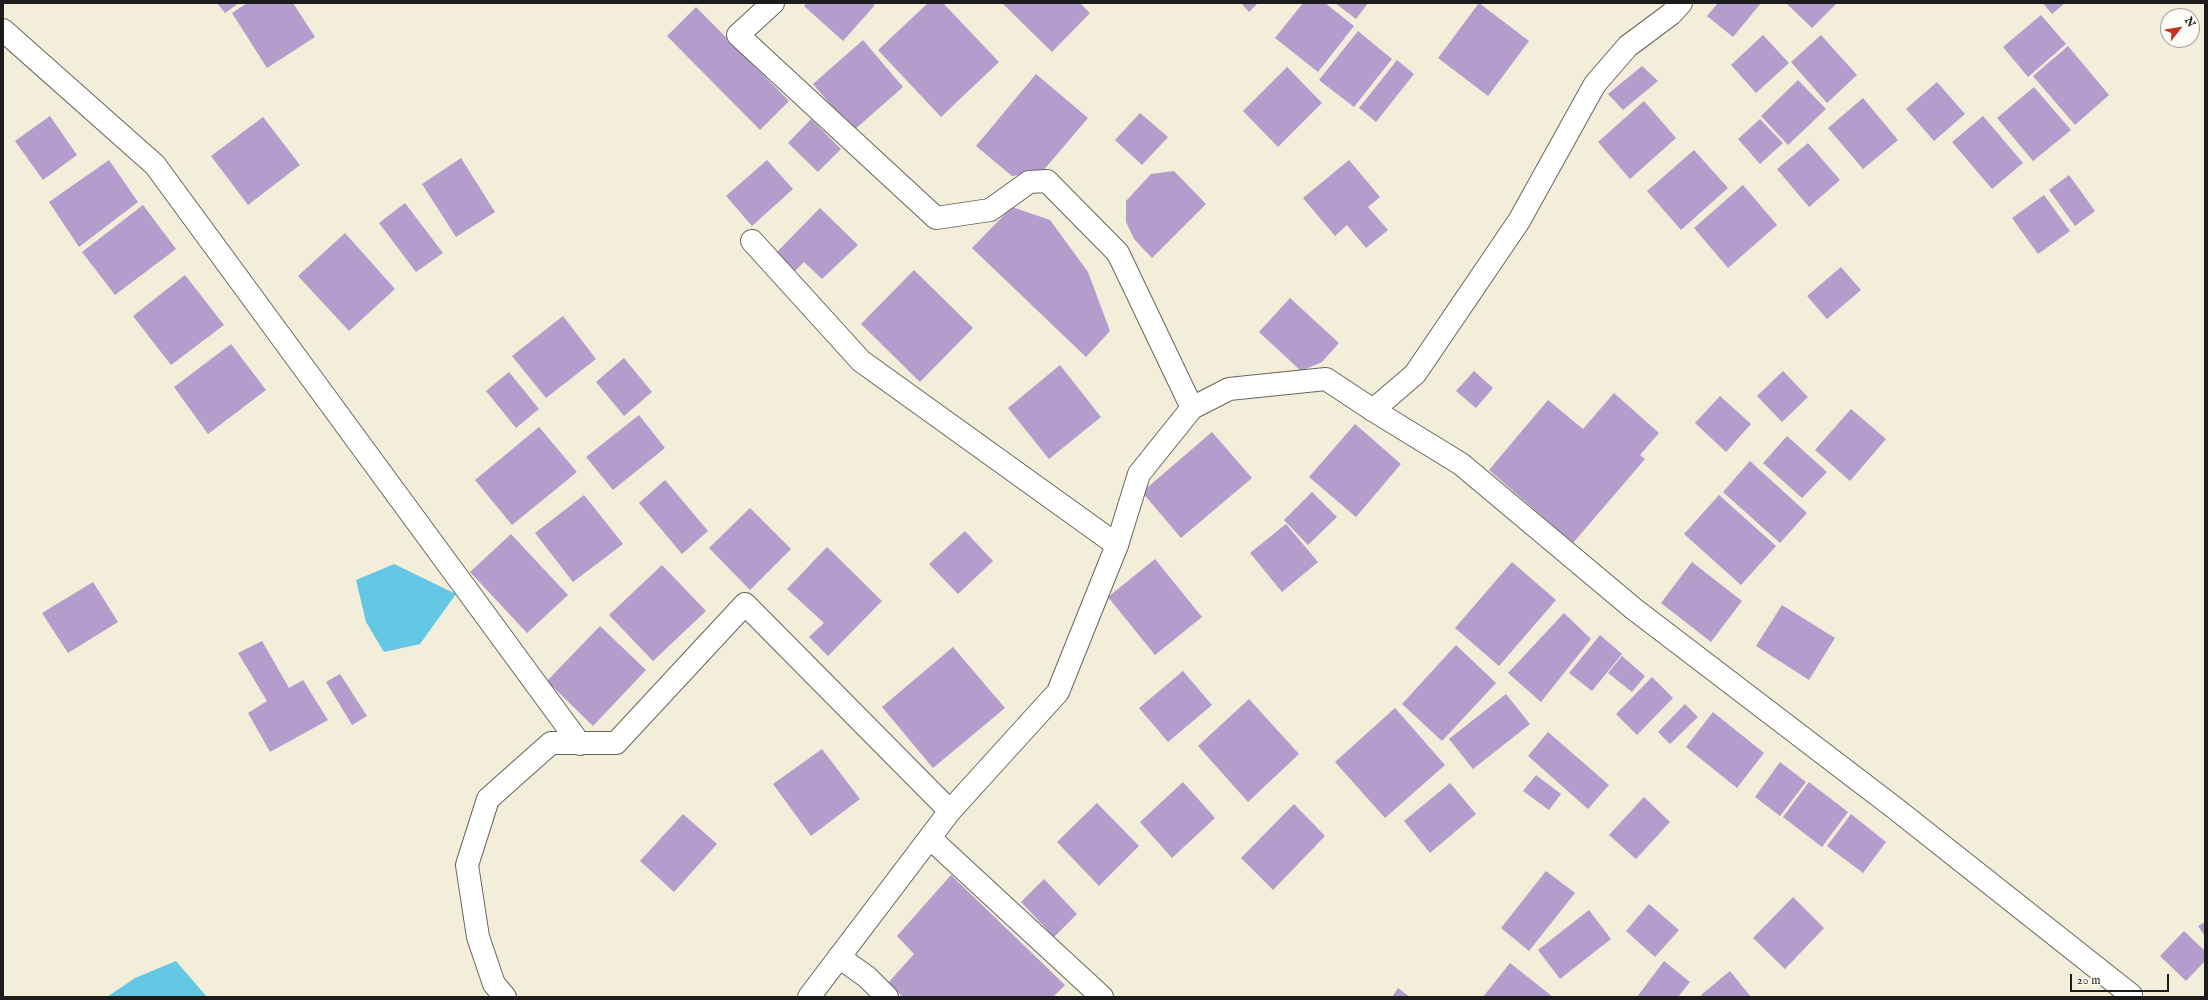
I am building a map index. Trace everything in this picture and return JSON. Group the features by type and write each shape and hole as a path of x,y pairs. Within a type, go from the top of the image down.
{"street":[{"path":"773,3 738,35 936,218 990,210 1029,182 1047,180 1118,253 1192,408"},
{"path":"1373,410 1415,374 1519,221 1595,84 1628,46 1671,14 1681,3"},
{"path":"3,30 155,165 580,744"},
{"path":"752,241 861,361 1117,545"},
{"path":"809,997 950,811 1058,692 1117,545 1139,474 1192,408 1229,389 1326,379 1461,464 1634,609 1896,809 2131,995 2130,997"},
{"path":"505,997 494,984 478,937 467,865 488,799 551,743 616,743 745,604 950,811"},
{"path":"931,838 1102,997"},
{"path":"839,957 867,977 887,997"}],"water":[{"path":"394,564 456,594 420,644 384,652 366,622 356,580"},
{"path":"176,961 207,997 107,997 135,978"}],"building":[{"path":"217,3 239,3 225,13"},
{"path":"247,3 293,3 315,37 267,68 232,13"},
{"path":"806,3 872,3 875,5 843,41 804,6"},
{"path":"928,3 943,3 999,62 941,117 878,50"},
{"path":"1002,3 1080,3 1090,13 1052,52"},
{"path":"1241,3 1258,3 1249,12"},
{"path":"1303,3 1325,3 1354,26 1318,72 1275,38"},
{"path":"1335,3 1368,3 1356,19"},
{"path":"1479,3 1529,41 1488,96 1438,58"},
{"path":"1718,3 1761,3 1733,37 1707,16"},
{"path":"1786,3 1837,3 1812,28"},
{"path":"2043,3 2065,3 2052,14"},
{"path":"696,7 789,101 760,130 667,36"},
{"path":"2041,15 2066,44 2028,77 2003,47"},
{"path":"1358,31 1392,59 1354,107 1319,80"},
{"path":"1763,35 1789,63 1756,93 1731,65"},
{"path":"1821,35 1857,75 1827,103 1791,62"},
{"path":"863,40 903,87 853,131 813,84"},
{"path":"2068,46 2109,95 2075,125 2033,76"},
{"path":"1397,60 1414,74 1376,122 1359,108"},
{"path":"1642,66 1658,81 1623,110 1608,94"},
{"path":"1287,67 1322,103 1278,147 1243,111"},
{"path":"1036,74 1088,118 1042,172 1012,176 976,146"},
{"path":"1798,80 1826,109 1788,145 1761,116"},
{"path":"1937,82 1965,114 1934,141 1906,109"},
{"path":"2034,87 2071,130 2033,161 1997,118"},
{"path":"1863,98 1898,140 1863,169 1828,128"},
{"path":"1644,101 1676,138 1630,179 1598,142"},
{"path":"1140,113 1168,137 1142,165 1115,140"},
{"path":"50,116 77,155 43,180 15,141"},
{"path":"1983,116 2023,163 1992,189 1952,142"},
{"path":"263,117 300,165 248,205 211,156"},
{"path":"811,119 841,149 818,172 788,143"},
{"path":"1760,119 1783,143 1760,164 1738,139"},
{"path":"1808,143 1840,180 1809,207 1777,169"},
{"path":"1694,150 1728,188 1681,230 1647,191"},
{"path":"461,158 495,212 456,237 422,184"},
{"path":"109,160 138,202 79,247 49,202"},
{"path":"767,160 793,189 752,226 726,196"},
{"path":"1349,160 1380,197 1368,207 1388,230 1366,248 1347,225 1335,236 1303,198"},
{"path":"1174,171 1206,204 1152,258 1134,239 1126,222 1126,201 1151,174"},
{"path":"2069,175 2095,211 2075,226 2049,190"},
{"path":"1743,185 1777,225 1728,268 1694,228"},
{"path":"2044,195 2070,231 2038,254 2012,218"},
{"path":"405,203 443,253 416,272 379,223"},
{"path":"143,205 176,249 115,295 82,252"},
{"path":"1012,207 1050,220 1088,272 1110,331 1086,357 972,248"},
{"path":"820,208 858,245 822,279 804,262 795,271 776,253"},
{"path":"345,233 395,289 349,331 298,276"},
{"path":"1841,267 1861,290 1827,319 1807,296"},
{"path":"914,270 973,328 920,382 861,324"},
{"path":"185,275 224,325 171,365 133,316"},
{"path":"1290,298 1339,343 1322,362 1301,371 1259,332"},
{"path":"563,316 596,359 546,398 512,356"},
{"path":"231,344 266,390 208,434 174,387"},
{"path":"624,358 652,392 624,416 596,382"},
{"path":"1060,365 1101,417 1049,459 1008,408"},
{"path":"1474,371 1493,388 1476,408 1456,391"},
{"path":"1783,371 1808,397 1782,422 1757,396"},
{"path":"509,372 539,409 516,428 486,391"},
{"path":"1614,393 1659,433 1640,455 1645,459 1573,543 1489,470 1548,400 1583,429"},
{"path":"1720,396 1751,424 1726,452 1695,423"},
{"path":"1851,409 1886,439 1850,481 1815,450"},
{"path":"639,415 665,448 613,490 586,457"},
{"path":"1355,424 1401,464 1356,517 1309,477"},
{"path":"539,427 577,472 512,525 475,480"},
{"path":"1212,432 1252,478 1181,538 1142,492"},
{"path":"1787,436 1827,472 1802,498 1763,463"},
{"path":"1750,461 1807,513 1780,543 1723,492"},
{"path":"665,480 708,531 682,554 639,503"},
{"path":"1312,492 1337,517 1308,545 1284,520"},
{"path":"584,495 623,544 573,582 535,533"},
{"path":"1719,495 1776,546 1741,585 1684,534"},
{"path":"750,508 791,549 750,590 709,548"},
{"path":"1286,524 1318,562 1282,592 1250,553"},
{"path":"965,531 993,561 958,594 929,564"},
{"path":"511,534 568,595 527,633 470,572"},
{"path":"827,547 882,601 828,656 809,637 824,623 787,589"},
{"path":"1155,559 1202,617 1155,655 1108,597"},
{"path":"1512,562 1556,600 1499,666 1455,628"},
{"path":"1692,562 1742,601 1711,642 1661,603"},
{"path":"662,565 706,611 653,661 609,615"},
{"path":"93,582 118,622 68,653 42,613"},
{"path":"1782,605 1835,638 1809,680 1756,646"},
{"path":"1564,613 1591,639 1541,702 1508,673"},
{"path":"600,626 646,670 593,726 547,681"},
{"path":"1600,635 1622,654 1592,691 1569,673"},
{"path":"262,641 289,688 303,680 328,720 270,752 248,713 267,701 238,653"},
{"path":"1456,645 1496,683 1442,741 1402,704"},
{"path":"953,647 1005,708 933,768 882,707"},
{"path":"1622,656 1645,676 1632,692 1608,673"},
{"path":"1183,671 1212,705 1168,742 1139,708"},
{"path":"340,674 367,716 352,725 326,682"},
{"path":"1652,677 1673,698 1637,735 1616,714"},
{"path":"1506,694 1530,724 1473,769 1449,739"},
{"path":"1249,699 1299,754 1248,802 1198,746"},
{"path":"1685,704 1698,717 1670,744 1658,732"},
{"path":"1395,708 1445,765 1385,818 1335,762"},
{"path":"1713,712 1764,753 1737,788 1686,747"},
{"path":"1548,732 1609,785 1588,809 1528,756"},
{"path":"822,749 860,799 811,836 773,784"},
{"path":"1780,762 1806,782 1780,816 1755,797"},
{"path":"1536,775 1561,794 1549,810 1523,791"},
{"path":"1183,782 1215,818 1172,858 1140,822"},
{"path":"1809,782 1848,812 1822,847 1783,817"},
{"path":"1450,783 1476,814 1430,853 1404,821"},
{"path":"1644,797 1670,822 1636,859 1609,835"},
{"path":"1097,803 1139,846 1099,886 1057,842"},
{"path":"1294,804 1325,836 1273,890 1241,858"},
{"path":"683,814 717,844 674,892 640,861"},
{"path":"1851,814 1886,842 1863,873 1827,846"},
{"path":"1546,871 1575,893 1529,951 1501,928"},
{"path":"951,875 1065,985 1053,997 903,997 888,983 914,954 897,936"},
{"path":"1044,879 1077,914 1054,937 1021,902"},
{"path":"1793,897 1824,928 1785,969 1753,938"},
{"path":"1649,904 1679,930 1655,957 1626,931"},
{"path":"1589,910 1611,939 1560,979 1538,950"},
{"path":"2205,922 2205,936 2198,926"},
{"path":"2184,931 2205,951 2205,961 2186,981 2160,956"},
{"path":"1664,961 1690,982 1678,997 1637,997"},
{"path":"1510,963 1553,997 1483,997"},
{"path":"1730,971 1751,997 1703,997 1701,995"},
{"path":"1398,988 1410,997 1392,997"}]}
